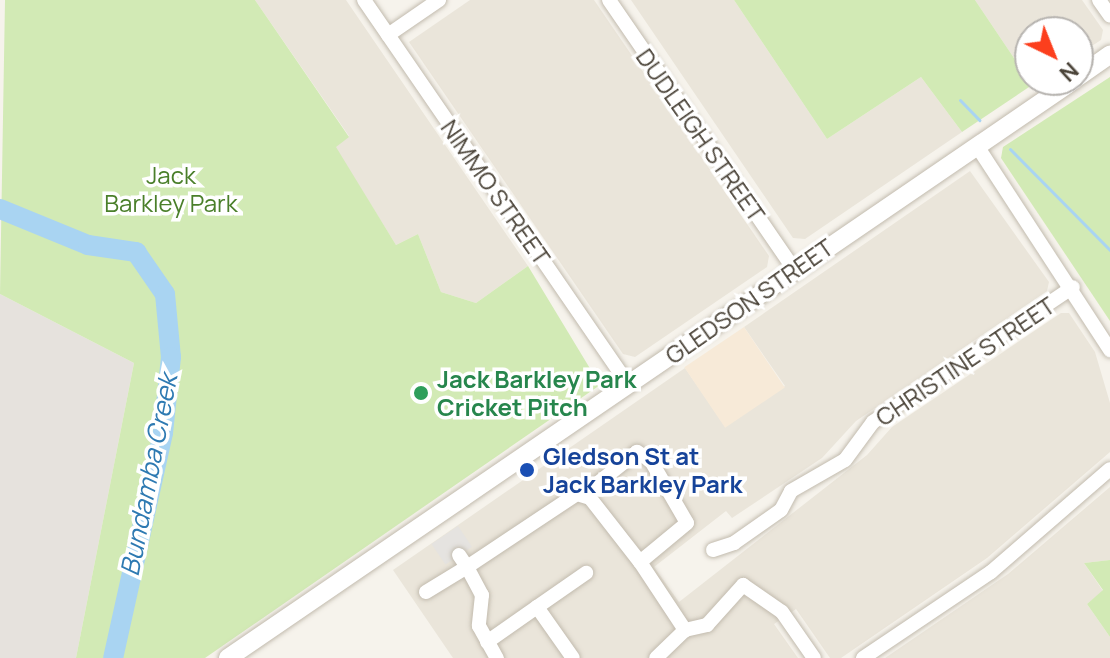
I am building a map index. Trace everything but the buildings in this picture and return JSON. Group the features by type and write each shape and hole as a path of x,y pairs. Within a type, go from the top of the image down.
{"street":[{"name":"NIMMO STREET","path":"364,0 628,384"},
{"path":"388,35 439,0"},
{"name":"DUDLEIGH STREET","path":"609,0 794,269"},
{"path":"1099,0 1110,16"},
{"name":"GLEDSON STREET","path":"228,658 1050,96"},
{"path":"977,146 1073,287 1110,350"},
{"name":"CHRISTINE STREET","path":"713,550 734,543 781,510 791,491 845,460 873,422 1073,287"},
{"path":"426,592 463,561 584,494 630,455 651,461 687,517 640,562"},
{"path":"863,658 991,572 1110,469"},
{"path":"584,494 640,562 685,630"},
{"path":"463,561 480,586 479,626 497,658"},
{"path":"487,642 586,573"},
{"path":"656,658 685,630 707,625 743,585 785,617 814,658"},
{"path":"537,607 573,658"}],"shaded area":[{"path":"255,0 346,0 528,266 476,303 441,292 418,234 396,245 335,147 349,136"},
{"path":"470,0 594,0 769,256 767,267 635,357 623,354 409,42"},
{"path":"631,0 734,0 827,139 921,77 962,132 805,239 793,238"},
{"path":"975,0 1082,0 1093,16 1014,16 1014,58"},
{"path":"1094,17 1103,30 1101,40 1094,45"},
{"path":"970,171 1049,282 1047,291 856,421 822,458 732,518 726,511 654,567 679,602 867,455 892,427 1061,313 1069,313 1095,352 1110,403 1110,452 987,558 841,658 830,658 796,609 774,624 798,658 453,658 393,570 685,368 725,426 785,386 744,327"},
{"path":"0,294 134,363 76,658 0,658"},
{"path":"744,327 785,388 725,428 684,367"},
{"path":"1110,487 1110,560 1084,563 1103,591 1087,604 1110,637 1110,658 885,658 1008,574"},
{"path":"458,526 472,547 445,565 431,544"}],"green space":[{"name":"Jack Barkley Park","path":"5,0 255,0 349,137 336,147 396,245 418,234 441,292 476,303 528,266 600,385 205,658 76,658 134,363 0,294"},
{"path":"734,0 975,0 1014,58 1016,96 962,132 921,77 827,139"},
{"path":"1110,77 1110,321 1001,158 1003,147 1081,96 1094,96 1094,87"},
{"path":"1110,560 1110,637 1087,604 1103,590 1084,563"}],"waterway":[{"path":"960,100 979,120"},
{"path":"1010,149 1110,250"},
{"name":"Bundamba Creek","path":"0,209 88,245 136,252 165,294 171,357 163,433 113,658"}],"place":[{"name":"Jack Barkley Park Cricket Pitch","path":"421,393"},
{"name":"Gledson St at Jack Barkley Park","path":"527,470"}]}
